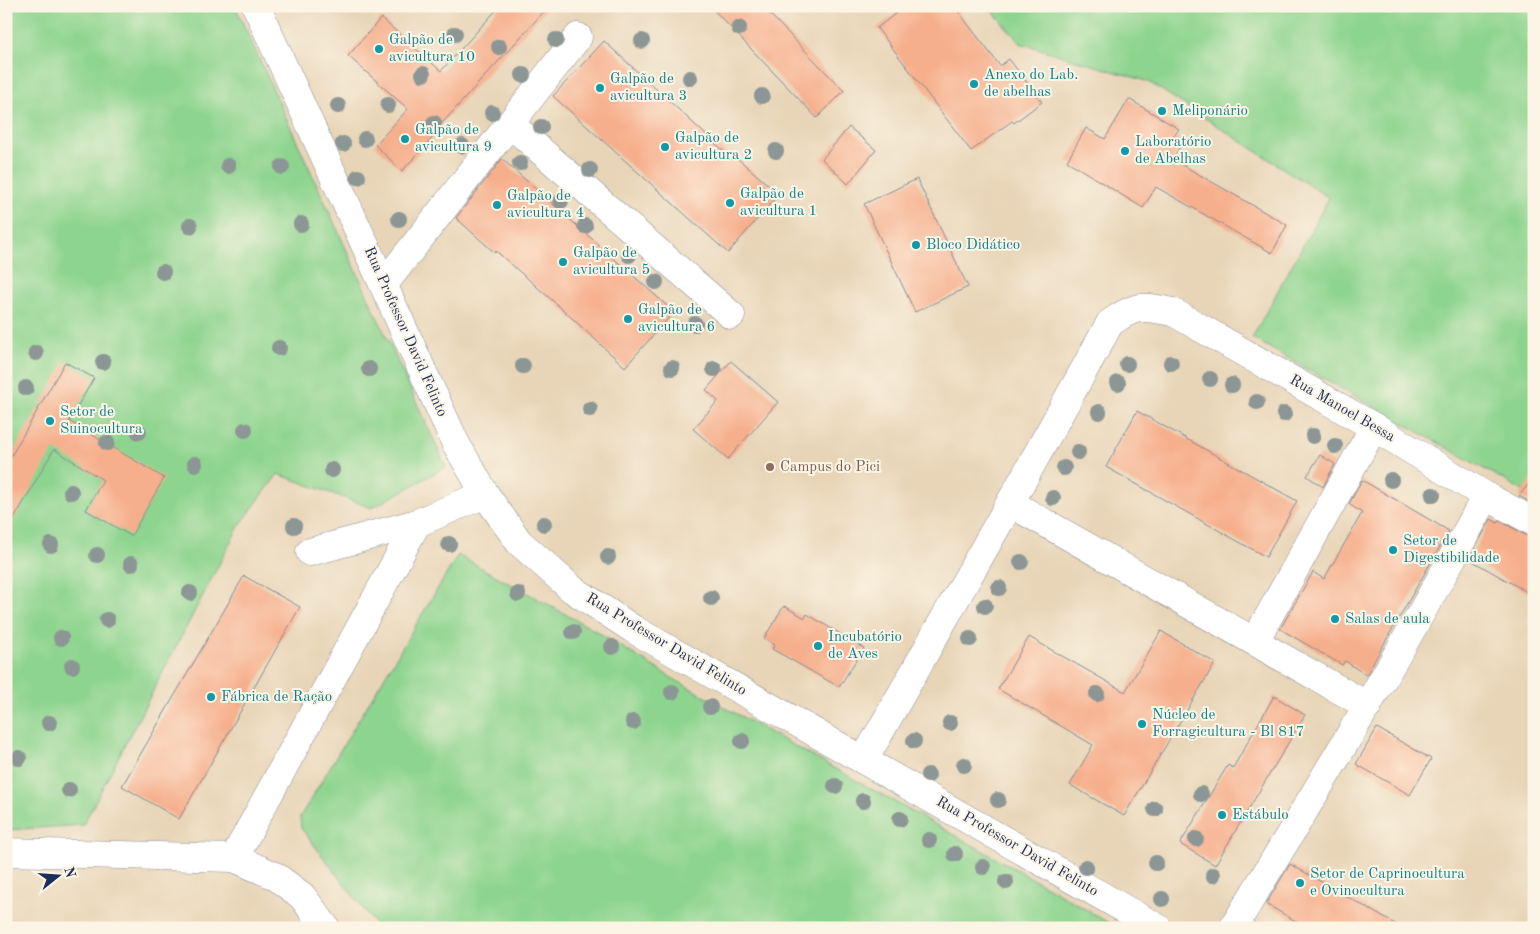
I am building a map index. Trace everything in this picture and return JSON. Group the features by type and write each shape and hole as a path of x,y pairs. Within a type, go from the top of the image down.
{"street":[{"name":"Rua Professor David Felinto","path":"256,6 455,442 485,494 519,542 572,589 634,629 1158,928"},
{"path":"384,284 578,36"},
{"path":"510,124 730,315"},
{"name":"Rua Manoel Bessa","path":"1010,503 1110,323 1129,310 1146,307 1173,312 1374,426 1486,496 1534,522"},
{"path":"1255,641 1374,426"},
{"path":"310,552 417,523 485,494"},
{"path":"1233,928 1368,706 1442,578 1486,496"},
{"path":"864,760 1010,503 1368,706"},
{"path":"234,858 417,523"},
{"path":"6,852 234,858 275,876 302,896 326,928"}],"shaded area":[{"name":"Campus do Pici","path":"6,6 1534,6 1534,928 6,928"}],"green space":[{"path":"6,6 235,6 446,467 372,508 278,474 239,526 83,825 6,830"},
{"path":"988,6 1534,6 1534,497 1252,338 1329,198 1149,82 1020,43"},
{"path":"458,555 596,631 672,678 1055,891 1117,928 378,928 301,828 300,817"}],"building":[{"path":"500,6 549,6 434,132 436,134 402,171 375,145 408,109 348,56 381,18 441,71"},
{"path":"710,6 762,6 844,91 817,118"},
{"name":"Anexo do Lab. de abelhas","path":"905,6 954,6 1000,66 1009,59 1042,102 971,151 877,28"},
{"path":"604,41 729,156 731,153 779,194 728,253 553,96"},
{"name":"Laboratório de Abelhas","path":"1129,99 1179,129 1174,136 1183,142 1172,159 1287,225 1272,253 1156,187 1143,208 1067,161 1086,128 1105,139"},
{"path":"849,127 876,150 848,184 822,159"},
{"path":"502,159 674,312 625,367 561,308 456,218"},
{"name":"Bloco Didático","path":"917,179 968,287 915,312 864,204"},
{"path":"731,361 778,402 728,459 693,429 718,401 706,390"},
{"path":"65,362 94,378 69,421 164,478 131,536 86,510 103,480 54,449 6,533 6,465"},
{"path":"1137,411 1297,501 1266,557 1106,467"},
{"path":"1320,455 1335,464 1323,487 1307,476"},
{"path":"1534,477 1534,504 1519,496"},
{"path":"1362,480 1449,531 1366,675 1345,661 1342,665 1280,629 1313,572 1324,579 1362,513 1349,504"},
{"path":"1491,519 1498,523 1500,521 1534,538 1534,596 1469,559"},
{"name":"Fábrica de Ração","path":"244,576 300,607 179,819 122,786"},
{"name":"Incubatório de Aves","path":"784,606 805,618 807,614 864,648 839,687 772,649 775,645 764,638"},
{"name":"Núcleo de Forragicultura - Bl 817","path":"1161,631 1215,663 1124,816 1070,785 1093,745 998,689 1029,637 1125,692"},
{"path":"1274,696 1305,715 1215,865 1180,844 1228,765 1233,768"},
{"path":"1377,728 1431,759 1410,795 1356,764"},
{"name":"Setor de Caprinocultura e Ovinocultura","path":"1290,864 1402,928 1308,928 1266,904"}],"place":[{"name":"Galpão de avicultura 10","path":"379,49"},
{"name":"Anexo do Lab. de abelhas","path":"974,84"},
{"name":"Galpão de avicultura 3","path":"600,88"},
{"name":"Meliponário","path":"1162,111"},
{"name":"Galpão de avicultura 9","path":"405,139"},
{"name":"Galpão de avicultura 2","path":"665,147"},
{"name":"Laboratório de Abelhas","path":"1125,151"},
{"name":"Galpão de avicultura 1","path":"730,203"},
{"name":"Galpão de avicultura 4","path":"497,205"},
{"name":"Bloco Didático","path":"916,245"},
{"name":"Galpão de avicultura 5","path":"563,262"},
{"name":"Galpão de avicultura 6","path":"628,319"},
{"name":"Setor de Suinocultura","path":"50,421"},
{"name":"Campus do Pici","path":"770,467"},
{"name":"Setor de Digestibilidade","path":"1393,550"},
{"name":"Salas de aula","path":"1335,619"},
{"name":"Incubatório de Aves","path":"818,646"},
{"name":"Fábrica de Ração","path":"211,697"},
{"name":"Núcleo de Forragicultura - Bl 817","path":"1142,724"},
{"name":"Estábulo","path":"1222,815"},
{"name":"Setor de Caprinocultura e Ovinocultura","path":"1300,883"}]}
